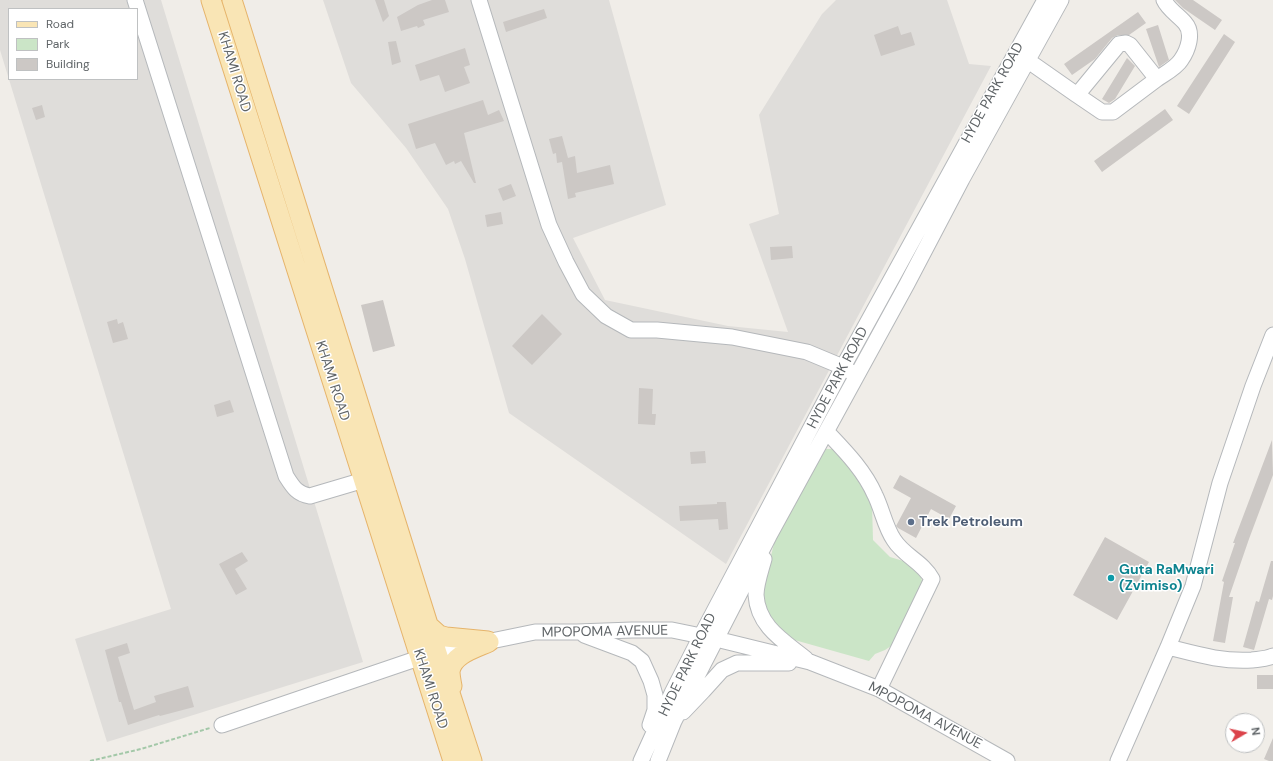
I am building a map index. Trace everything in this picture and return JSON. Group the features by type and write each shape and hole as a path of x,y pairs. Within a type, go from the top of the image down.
{"main road":[{"name":"KHAMI ROAD","path":"211,0 364,480 428,655 453,761"},
{"name":"KHAMI ROAD","path":"232,0 429,626 428,655"},
{"path":"429,626 439,635 446,637 489,642"},
{"path":"472,761 453,699 450,672 455,660 466,652 489,642"},
{"path":"428,655 453,699"}],"street":[{"path":"479,0 550,225 566,262 583,294 606,316 630,330 657,330 732,336 807,352 843,367 856,376"},
{"name":"HYDE PARK ROAD","path":"658,761 709,638 843,367 1045,0"},
{"name":"HYDE PARK ROAD","path":"641,761 672,693 709,638 769,536 1061,0"},
{"path":"1027,60 1102,112 1113,112 1181,60 1190,36 1189,29 1164,0"},
{"path":"138,9 286,476 294,490 302,495 310,496 364,480"},
{"path":"1077,95 1119,44 1126,43 1130,45 1157,79"},
{"path":"1118,761 1193,586 1220,482 1253,386 1273,335"},
{"path":"827,432 855,463 866,478 875,494 894,540 906,554 927,570 932,579 879,689"},
{"path":"769,536 756,594 759,612 770,629 810,662"},
{"name":"MPOPOMA AVENUE","path":"222,725 428,655 535,632 672,630 810,662 879,689 1007,761"},
{"path":"577,632 632,653 642,661 651,681 655,695 655,710 641,761"},
{"path":"1168,647 1220,660 1254,660 1267,659 1273,656"},
{"path":"674,721 722,670 737,663 810,662"}],"path":[{"path":"90,761 141,749 222,725"}],"shaded area":[{"path":"0,0 161,0 363,662 107,742 75,639 171,609 9,80 138,80 138,8 8,8 8,76 0,50"},
{"path":"323,0 609,0 666,205 573,238 605,300 728,326 788,332 749,224 779,214 759,115 822,14 836,0 947,0 969,64 991,66 726,564 509,413 465,259 448,209 406,148 351,83"}],"green space":[{"path":"826,449 833,449 855,470 872,504 873,540 890,557 910,563 919,569 923,585 894,644 875,654 869,661 791,639 774,628 761,595 777,532"}],"building":[{"path":"375,0 384,0 389,16 383,22"},
{"path":"432,0 445,0 449,12 423,20 425,25 418,28 417,26 401,31 397,17 418,5"},
{"path":"1175,0 1193,0 1222,20 1215,30 1183,8"},
{"path":"544,9 547,18 506,32 503,22"},
{"path":"1138,12 1146,23 1129,35 1118,35 1112,38 1095,59 1072,75 1064,64"},
{"path":"1158,25 1169,60 1159,67 1146,29"},
{"path":"898,26 901,35 911,32 915,45 881,56 874,35"},
{"path":"1224,34 1235,42 1189,114 1177,106"},
{"path":"396,41 401,62 392,65 388,42"},
{"path":"465,48 470,65 464,67 470,83 445,92 439,75 420,81 415,65"},
{"path":"1127,58 1135,66 1115,99 1109,103 1102,99"},
{"path":"483,100 488,115 499,110 504,121 464,133 476,183 474,183 461,161 455,164 454,161 446,165 435,143 416,149 408,124"},
{"path":"42,105 45,117 36,120 32,108"},
{"path":"1165,109 1173,120 1102,172 1094,161"},
{"path":"562,136 568,158 575,156 577,173 610,165 614,184 575,193 576,197 568,199 562,162 557,163 556,153 553,154 549,139"},
{"path":"511,184 516,196 503,201 498,189"},
{"path":"501,212 503,224 487,227 485,215"},
{"path":"792,246 793,258 771,260 770,247"},
{"path":"383,300 395,346 373,352 361,305"},
{"path":"542,314 562,334 532,365 512,346"},
{"path":"117,319 118,324 123,322 128,339 113,343 107,322"},
{"path":"639,388 653,389 652,414 656,414 655,425 638,424"},
{"path":"230,400 234,412 217,417 214,405"},
{"path":"1272,440 1273,475 1229,597 1233,597 1225,643 1213,641 1224,582 1222,581 1235,543 1233,543"},
{"path":"705,451 706,463 691,464 690,452"},
{"path":"900,475 956,506 949,519 931,509 916,538 898,528 896,526 911,498 893,488"},
{"path":"717,502 726,502 728,529 719,530 718,519 680,521 679,506 717,504"},
{"name":"Guta RaMwari (Zvimiso)","path":"1105,537 1149,562 1117,620 1073,595"},
{"path":"242,552 248,561 235,569 247,589 236,595 219,564"},
{"path":"1271,561 1273,561 1273,596 1272,600 1269,599 1254,650 1243,647 1256,601 1259,602"},
{"path":"127,643 130,653 118,657 134,710 156,702 154,696 188,686 194,707 159,715 128,725 121,702 119,702 105,650"},
{"path":"1257,675 1273,675 1273,689 1257,689"},
{"path":"1273,738 1273,761 1269,761 1264,759"}],"place":[{"name":"Trek Petroleum","path":"911,522"},
{"name":"Guta RaMwari (Zvimiso)","path":"1111,578"}]}
